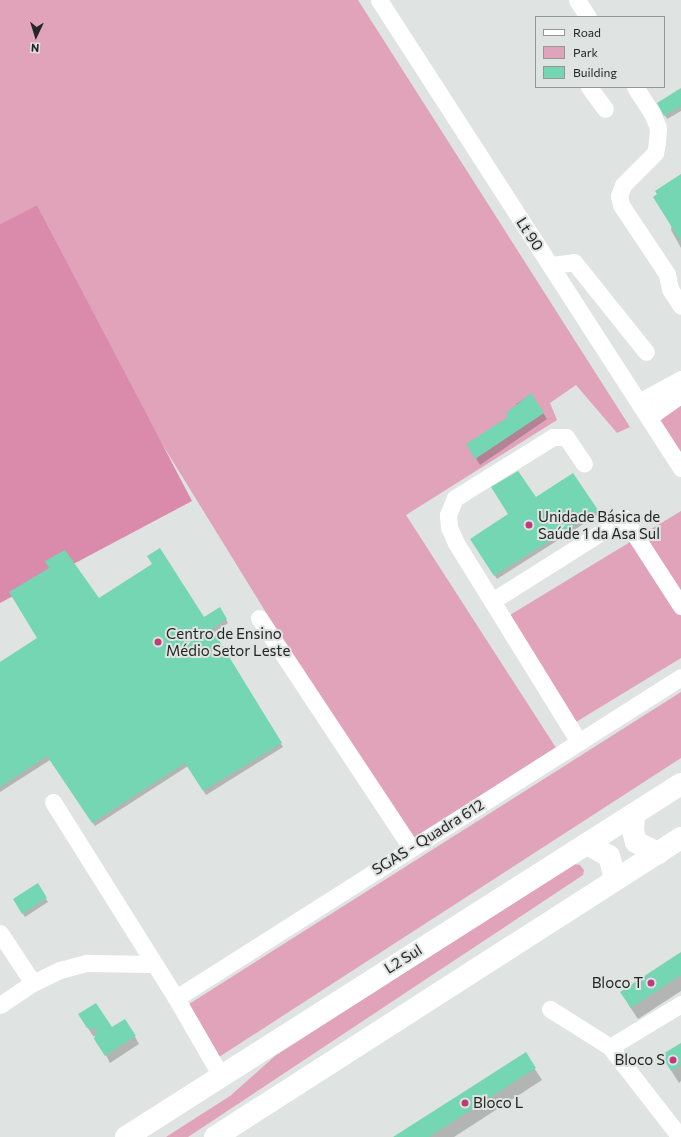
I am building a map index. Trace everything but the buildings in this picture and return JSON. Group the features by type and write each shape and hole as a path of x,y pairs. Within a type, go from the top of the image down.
{"main road":[{"name":"L2 Sul","path":"126,1137 681,784"},
{"path":"634,814 633,831 636,842 658,853"},
{"path":"215,1137 681,838"},
{"path":"587,844 609,856 615,879"}],"street":[{"name":"Lt 90","path":"379,0 681,468"},
{"path":"577,0 587,16"},
{"path":"590,88 605,109"},
{"path":"636,88 652,113 658,128 657,142 655,153 623,185 619,196 621,205 674,277 670,289 681,306"},
{"path":"551,265 574,262 646,352"},
{"path":"639,402 681,379"},
{"path":"649,417 681,395"},
{"path":"579,742 456,543 449,528 448,516 455,498 553,437 566,437 584,464"},
{"path":"492,601 624,518 681,606"},
{"path":"259,618 411,848"},
{"name":"SGAS - Quadra 612","path":"176,998 681,677"},
{"path":"53,802 176,998 221,1076"},
{"path":"0,933 33,983"},
{"path":"0,1005 33,983 60,970 87,962 154,964"},
{"path":"610,1047 681,1004"},
{"path":"550,1009 610,1047 680,1137"}],"green space":[{"path":"0,0 358,0 630,427 617,433 576,385 550,403 557,420 406,515 560,754 411,848 156,434 37,205 0,224"},
{"path":"681,400 681,468 649,417"},
{"path":"681,511 681,658 576,722 510,615"},
{"path":"681,692 681,758 216,1059 186,1006"},
{"path":"574,864 580,865 584,870 583,875 188,1137 166,1137 230,1096 275,1056"}],"shaded area":[{"path":"37,205 192,501 0,603 0,224"}],"place":[{"name":"Unidade Básica de Saúde 1 da Asa Sul","path":"529,525"},
{"name":"Centro de Ensino Médio Setor Leste","path":"158,642"},
{"name":"Bloco T","path":"651,983"},
{"name":"Bloco S","path":"673,1060"},
{"name":"Bloco L","path":"465,1103"}]}
